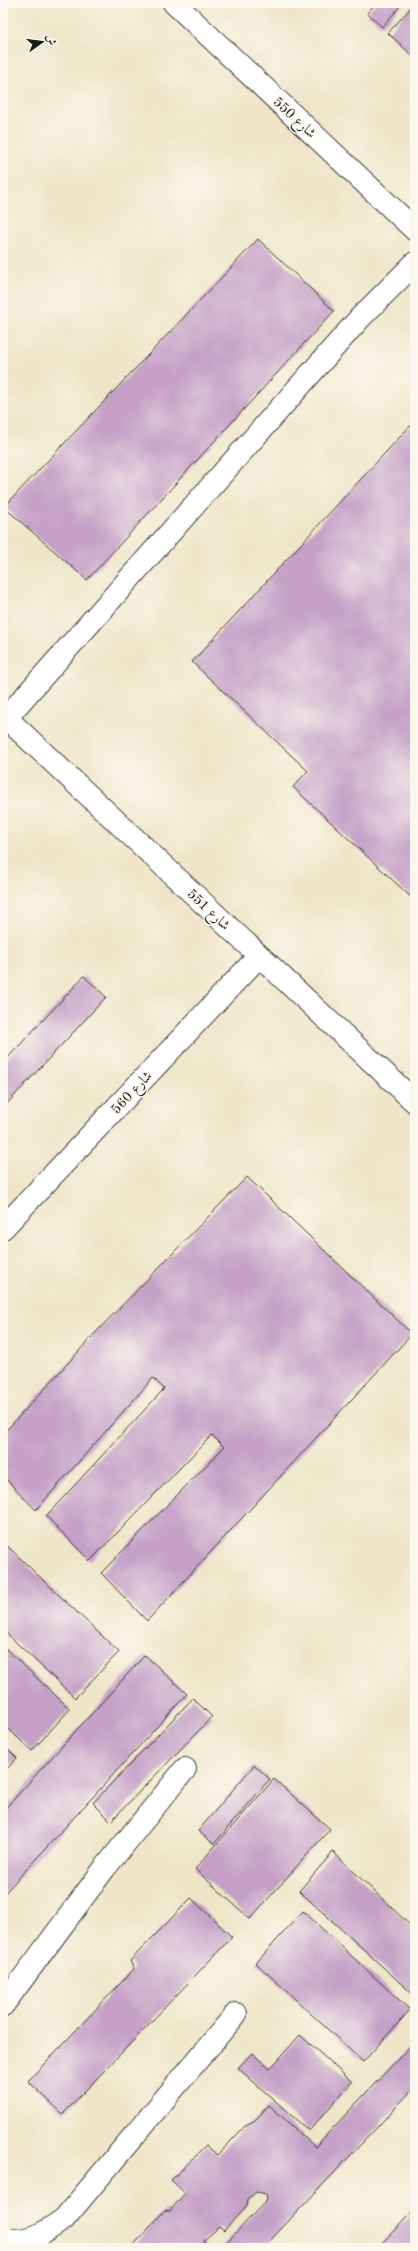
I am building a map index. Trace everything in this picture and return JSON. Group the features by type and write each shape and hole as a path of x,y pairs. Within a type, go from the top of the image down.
{"street":[{"name":"شارع 550","path":"174,3 415,230"},
{"path":"4,716 360,318 415,263"},
{"name":"شارع 551","path":"4,716 415,1102"},
{"name":"شارع 560","path":"3,1228 259,956"},
{"path":"3,2005 104,1869 185,1769"},
{"path":"3,2242 5,2240 28,2244 64,2220 236,2014"}],"building":[{"path":"376,3 403,3 382,27 367,13"},
{"path":"415,3 415,58 388,33"},
{"path":"258,239 334,311 87,580 4,507"},
{"path":"410,426 415,431 415,901 293,787 308,771 192,662"},
{"path":"84,976 106,997 3,1108 3,1063"},
{"path":"247,1177 412,1334 147,1621 101,1573 224,1447 212,1435 90,1561 46,1516 164,1389 153,1378 36,1510 3,1476 3,1434 100,1328"},
{"path":"3,1542 119,1652 75,1698 3,1630"},
{"path":"3,1646 70,1709 32,1751 3,1724"},
{"path":"145,1655 187,1694 3,1895 3,1811"},
{"path":"193,1698 212,1717 111,1821 93,1803"},
{"path":"3,1745 17,1758 3,1773"},
{"path":"254,1765 270,1779 214,1844 198,1831"},
{"path":"274,1779 330,1829 250,1919 195,1869"},
{"path":"333,1852 415,1930 415,1996 299,1891"},
{"path":"191,1898 232,1937 63,2114 28,2081 134,1969 130,1961"},
{"path":"303,1911 410,2010 363,2062 256,1963"},
{"path":"300,2035 352,2082 309,2131 238,2068 252,2053 270,2069"},
{"path":"415,2041 415,2087 263,2248 221,2248 267,2200 266,2194 256,2192 248,2199 247,2205 224,2231 219,2227 203,2241 207,2248 131,2248 165,2210 170,2211 185,2193 171,2180 206,2146 218,2155 246,2125 255,2120 269,2105 315,2147"},
{"path":"415,2209 415,2248 377,2248"}]}
